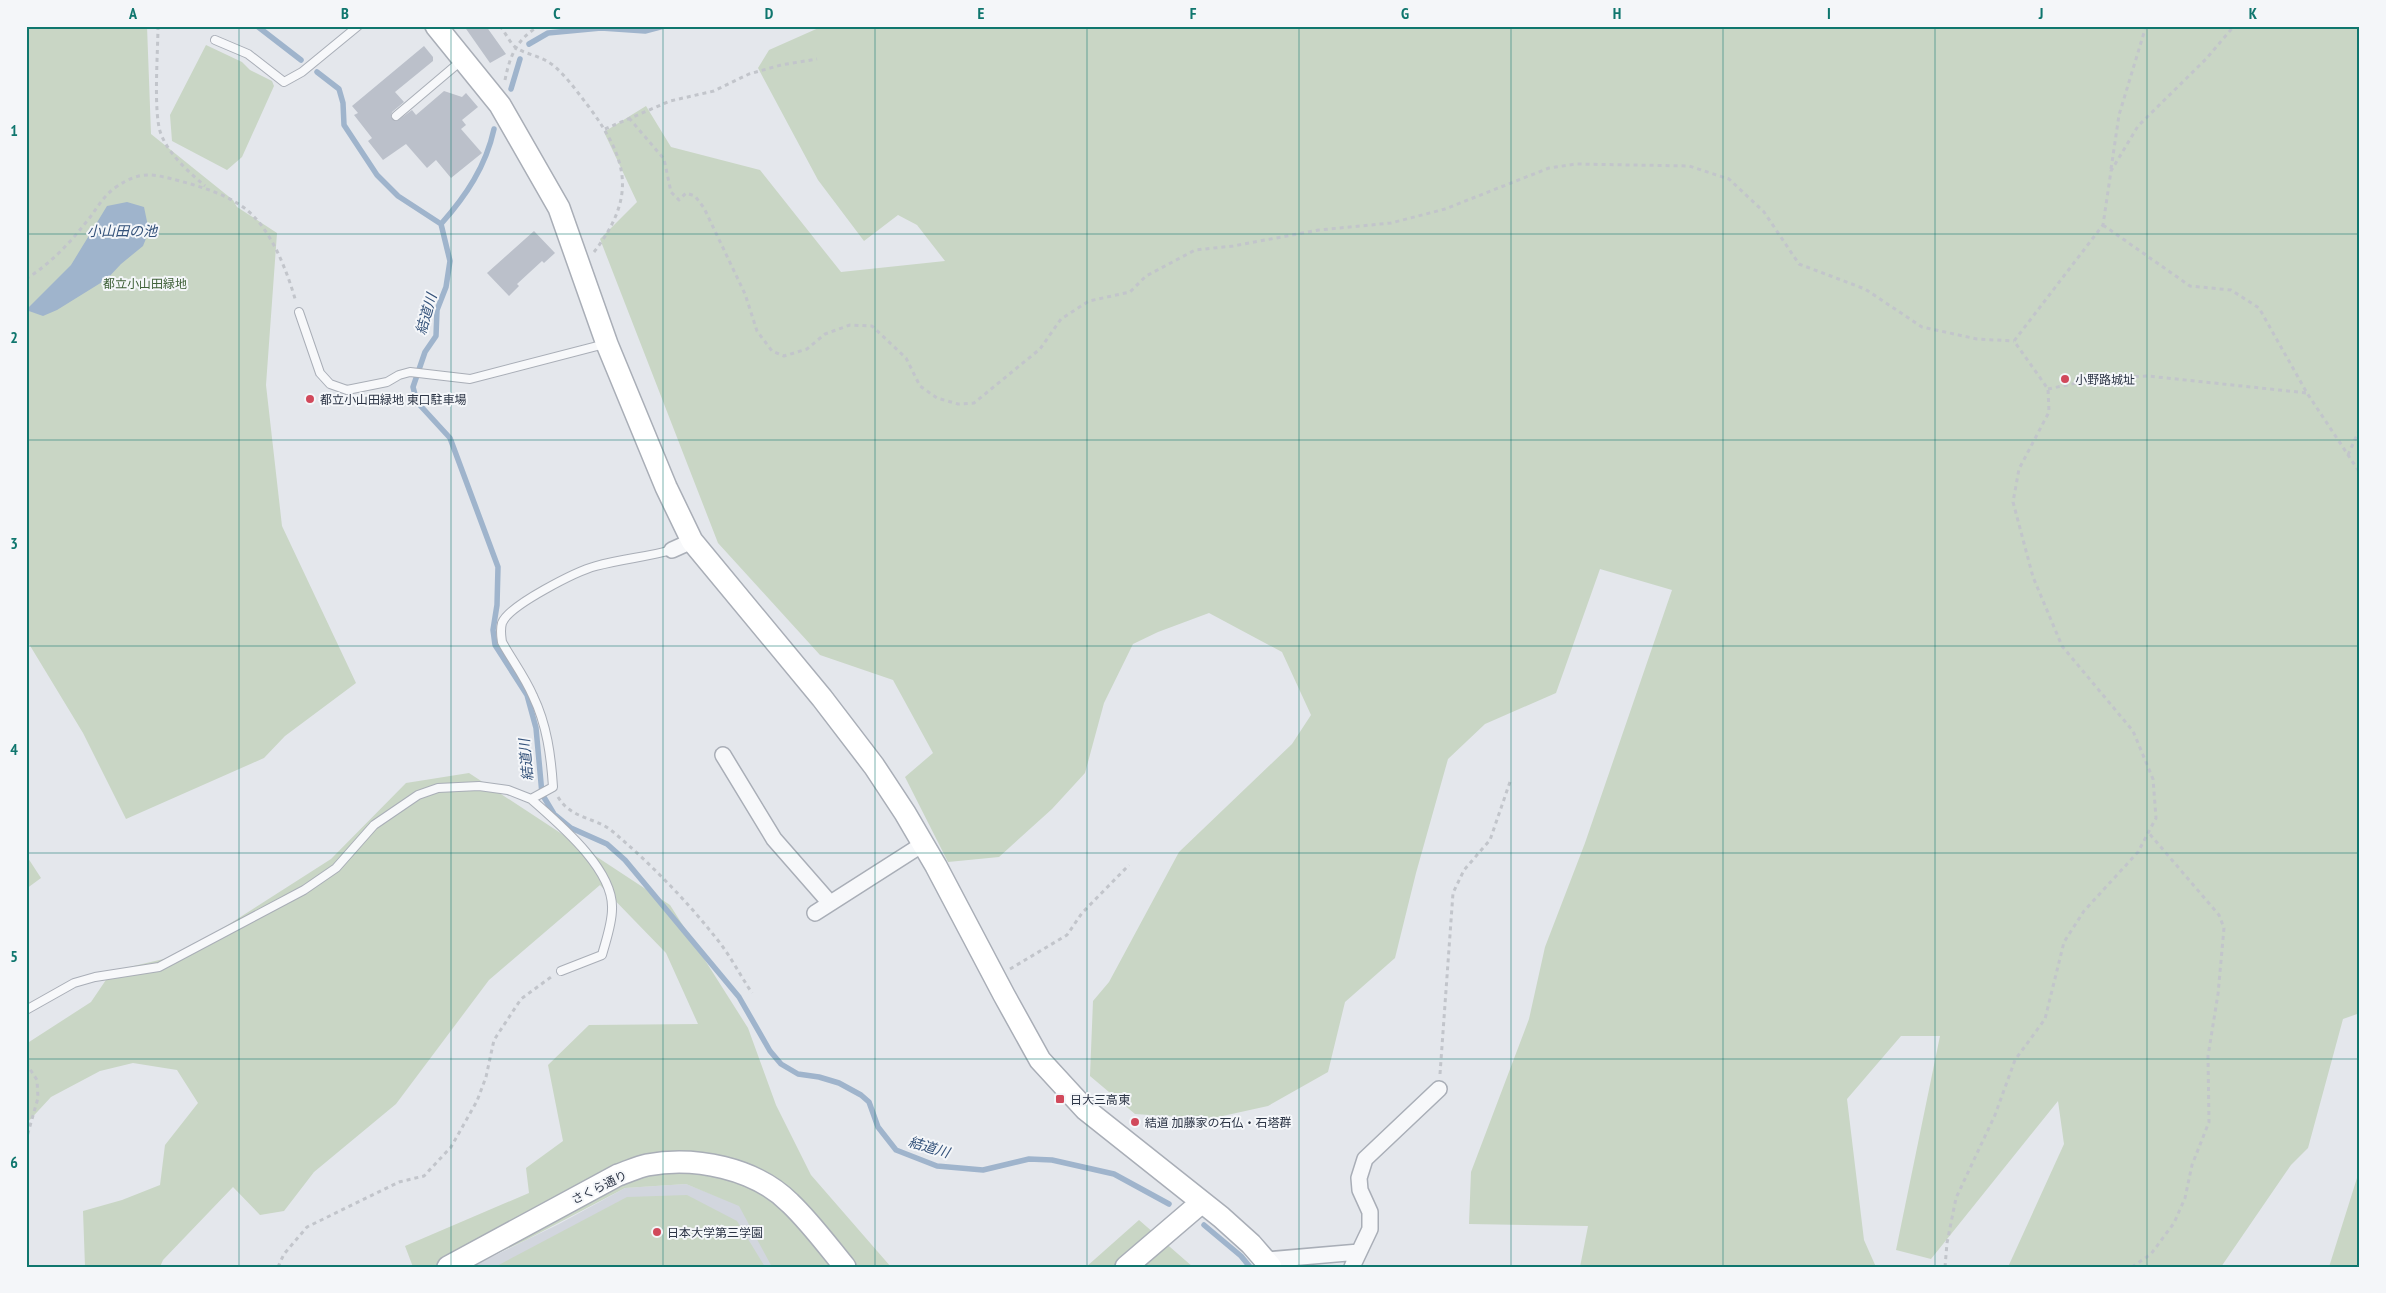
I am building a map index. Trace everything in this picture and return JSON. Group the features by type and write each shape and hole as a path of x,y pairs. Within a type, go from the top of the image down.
{"street":[{"path":"436,26 500,105 559,208 607,344 666,486 692,541 840,719 874,766 923,844 1029,1043 1062,1085 1085,1109 1238,1230 1269,1263 1359,1252"},
{"path":"672,550 692,541"},
{"path":"723,755 774,839 830,903"},
{"path":"815,913 923,844"},
{"path":"1352,1267 1370,1230 1370,1212 1360,1190 1359,1178 1365,1159 1439,1089"},
{"name":"さくら通り","path":"448,1267 618,1175 646,1166 694,1163 724,1168 773,1189 789,1202 815,1229 845,1267"},
{"path":"1126,1267 1202,1202"}],"lane":[{"path":"215,40 248,54 284,82 302,72 358,26"},
{"path":"396,116 464,59"},
{"path":"299,312 320,372 330,384 347,390 372,386 410,372 426,372 470,379 607,344"},
{"path":"534,797 551,788 550,754 541,714 533,694 502,642 500,632 502,622 508,614 520,605 580,571 672,550"},
{"path":"26,1010 74,983 102,976 159,967 304,890 336,868 374,825 418,795 438,788 479,786 508,790 534,797 595,865 609,888 612,908 602,955 561,971"}],"path":[{"path":"158,26 158,111 161,134 182,166 207,188 244,208 266,232 287,272 299,312"},
{"path":"500,26 516,48 537,55 568,80 604,129 621,162 623,186 620,209 606,237 580,268"},
{"path":"500,105 508,69 516,48 522,37 539,26"},
{"path":"2014,341 2103,225 2119,115 2146,26"},
{"path":"2111,171 2138,126 2206,59 2234,26"},
{"path":"604,129 670,101 714,91 749,74 782,65 817,59"},
{"path":"629,118 642,130 664,159 671,192 679,200 686,193 695,196 704,208 745,294 757,331 772,351 784,356 807,349 825,334 850,325 872,326 906,358 920,386 937,398 958,404 974,403 994,389 1040,349 1061,319 1089,301 1130,292 1146,276 1195,250 1234,246 1319,230 1391,223 1446,209 1549,168 1576,164 1689,166 1729,179 1764,212 1799,264 1865,289 1922,327 1977,339 2014,341"},
{"path":"26,279 38,271 70,242 88,220 103,196 139,174 157,175 207,188"},
{"path":"2103,225 2190,286 2231,290 2259,308 2307,393 2360,473"},
{"path":"1945,1267 1947,1243 1956,1198 1995,1115 2015,1060 2045,1019 2064,942 2084,911 2138,852 2156,818 2153,779 2133,731 2062,646 2033,577 2013,502 2019,469 2048,412 2048,389 2014,341"},
{"path":"2048,389 2101,378 2148,376 2307,393"},
{"path":"2348,455 2360,428"},
{"path":"1439,1089 1453,893 1464,870 1490,840 1512,779"},
{"path":"551,788 568,809 578,816 610,829 663,879 717,939 752,994"},
{"path":"2132,1267 2151,1254 2174,1223 2184,1198 2192,1165 2209,1122 2208,1056 2218,994 2224,928 2219,915 2148,832"},
{"path":"994,978 1067,935 1082,913 1128,865"},
{"path":"278,1267 284,1254 307,1227 399,1182 424,1176 451,1147 477,1101 486,1077 494,1040 522,999 543,982 561,971"},
{"path":"26,1063 37,1080 38,1098 26,1140"}],"shaded area":[{"name":"日本大学第三学園","path":"686,1184 739,1205 804,1267 471,1267 559,1224 625,1188"}],"green space":[{"name":"都立小山田緑地","path":"26,26 147,26 151,134 233,200 237,207 277,233 266,385 282,526 356,683 285,736 264,758 126,819 83,733 26,639"},
{"path":"823,26 2360,26 2360,1013 2343,1019 2308,1148 2291,1165 2221,1267 2008,1267 2064,1144 2058,1101 1931,1259 1896,1250 1940,1036 1901,1036 1847,1099 1864,1240 1876,1267 1580,1267 1588,1226 1469,1224 1471,1172 1529,1019 1545,947 1585,843 1672,590 1600,569 1556,693 1485,724 1448,759 1416,873 1395,958 1345,1002 1328,1072 1268,1106 1209,1119 1135,1114 1090,1076 1093,1001 1109,982 1179,852 1292,744 1311,715 1282,652 1209,613 1158,632 1133,644 1104,703 1085,773 1052,809 999,857 948,862 905,777 933,753 893,680 820,655 718,543 600,239 637,202 604,132 646,106 671,147 760,170 841,272 945,261 917,225 898,215 864,241 818,180 758,68 769,50"},
{"path":"206,45 242,62 250,70 272,81 274,86 242,157 227,170 172,141 170,115"},
{"path":"469,773 670,905 748,1028 776,1105 811,1175 891,1267 772,1267 739,1206 686,1184 625,1188 526,1240 468,1267 413,1267 405,1246 529,1193 526,1168 563,1141 548,1065 589,1025 698,1024 666,953 600,885 489,980 396,1104 314,1172 284,1211 260,1215 233,1187 163,1260 160,1267 85,1267 83,1211 122,1200 160,1185 165,1145 198,1103 177,1070 133,1063 100,1071 51,1097 26,1124 26,1044 91,1002 112,971 181,955 331,859 406,783"},
{"path":"26,855 41,878 26,889"},
{"path":"2360,1172 2360,1267 2329,1267 2357,1178"},
{"name":"日本大学第三学園","path":"687,1195 737,1221 765,1267 495,1267 627,1197"},
{"path":"1139,1220 1193,1267 1086,1267"}],"water":[{"name":"小山田の池","path":"127,202 144,207 149,231 143,246 121,264 107,279 57,310 43,316 26,310 71,265 107,206"}],"building":[{"path":"464,26 486,26 506,54 490,63"},
{"path":"424,46 433,57 433,61 395,92 404,102 392,112 391,117 397,121 412,110 416,115 444,91 462,97 466,93 478,107 462,120 466,125 461,129 482,153 451,178 436,160 427,168 406,144 383,160 368,141 372,138 354,115 358,113 352,106"},
{"path":"534,231 555,253 544,263 542,261 517,284 519,286 509,296 487,273"}],"waterway":[{"name":"結道川","path":"257,26 301,60"},
{"path":"529,44 548,33 601,28 645,31 664,26"},
{"path":"511,89 520,59"},
{"name":"結道川","path":"317,72 339,89 343,103 344,125 377,175 398,196 441,224 450,261 446,287 437,310 436,336 425,352 413,387 417,402 450,438 498,567 497,605 493,630 495,645 527,695 536,728 542,794 554,814 571,828 607,844 625,860 739,997 770,1051 781,1064 798,1074 819,1077 839,1083 861,1095 869,1102 878,1127 896,1150 937,1166 983,1170 1029,1159 1052,1160 1114,1174 1169,1204"},
{"path":"441,224 459,203 474,180 486,156 494,129"},
{"name":"結道川","path":"1204,1225 1241,1256 1250,1267"}],"place":[{"name":"小野路城址","path":"2065,379"},
{"name":"都立小山田緑地 東口駐車場","path":"310,399"},
{"name":"日大三高東","path":"1060,1099"},
{"name":"結道 加藤家の石仏・石塔群","path":"1135,1122"},
{"name":"日本大学第三学園","path":"657,1232"}]}
